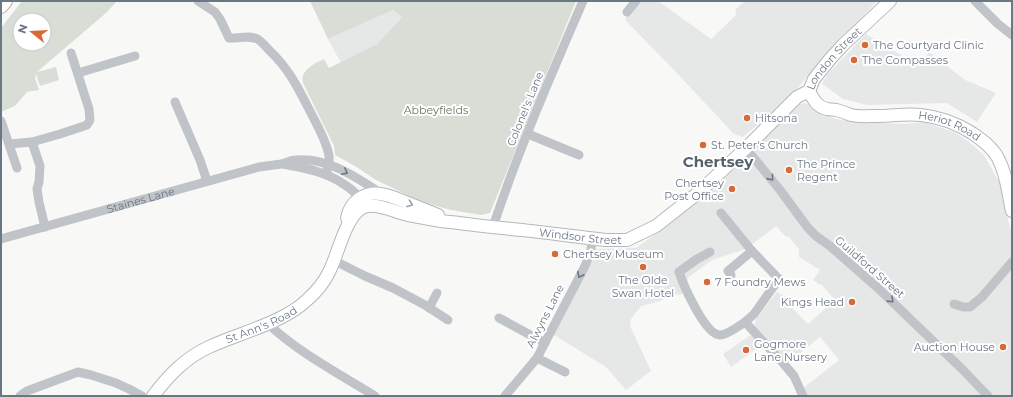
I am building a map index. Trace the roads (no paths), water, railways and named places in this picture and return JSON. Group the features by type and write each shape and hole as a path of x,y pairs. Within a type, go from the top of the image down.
{"highway":[{"path":"1,6 5,1"}],"main road":[{"name":"London Street","path":"745,149 797,97 809,91 814,79 831,58 890,1"},
{"name":"Heriot Road","path":"809,91 831,103 836,110 852,115 922,115 946,120 959,126 990,147 997,157 1003,170 1012,211"},
{"name":"Windsor Street","path":"457,223 592,239 627,240 656,226 698,192 745,149"},
{"name":"Staines Lane","path":"360,198 371,193 382,194 457,223"},
{"name":"St Ann's Road","path":"345,231 348,213 354,203 360,198"},
{"name":"St Ann's Road","path":"156,395 164,382 186,360 208,347 290,313 305,302 323,283 334,261 352,217 366,206 372,206"},
{"name":"Staines Lane","path":"372,206 408,215 457,223"}],"street":[{"path":"198,1 215,12 229,38 247,37 259,41 274,55 291,76 320,130 329,157 329,165 326,174"},
{"name":"Colonel's Lane","path":"493,227 512,174 583,1"},
{"path":"627,12 636,1"},
{"path":"975,1 998,24 1012,35"},
{"path":"9,144 32,142 87,125 90,120 89,109 72,53"},
{"path":"78,73 135,56"},
{"path":"175,102 208,181"},
{"path":"1,122 17,168"},
{"path":"528,134 579,155"},
{"path":"32,142 40,166 37,189 45,227"},
{"name":"Guildford Street","path":"745,149 780,190 808,228 879,289 988,396"},
{"name":"Staines Lane","path":"1,240 259,167 295,160 306,160 329,165 351,175 382,194"},
{"name":"Staines Lane","path":"280,164 310,169 326,174 345,184 367,204 372,206"},
{"path":"710,252 679,272 691,301 709,328 721,335 745,322 754,314 779,279 752,251 721,213"},
{"name":"Alwyns Lane","path":"505,396 537,358 585,266 592,239"},
{"path":"731,275 728,271 752,251"},
{"path":"334,261 393,288 448,320"},
{"path":"954,304 963,307 970,307 982,297 1012,262"},
{"path":"429,308 437,293"},
{"path":"499,318 545,343"},
{"path":"745,322 794,376 803,396"},
{"path":"267,323 300,350 375,396"},
{"path":"537,358 565,372"},
{"path":"20,396 27,391 78,372 116,383 142,396"}],"place":[{"name":"The Courtyard Clinic","path":"865,45"},
{"name":"The Compasses","path":"854,60"},
{"name":"Hitsona","path":"747,118"},
{"name":"St. Peter's Church","path":"703,145"},
{"name":"The Prince Regent","path":"789,170"},
{"name":"Chertsey Post Office","path":"732,189"},
{"name":"Chertsey Museum","path":"555,254"},
{"name":"The Olde Swan Hotel","path":"643,267"},
{"name":"7 Foundry Mews","path":"707,282"},
{"name":"Kings Head","path":"852,302"},
{"name":"Auction House","path":"1003,347"},
{"name":"Gogmore Lane Nursery","path":"746,350"}],"district":[{"name":"Chertsey","path":"718,161"}],"park label":[{"name":"Abbeyfields","path":"436,110"}]}
